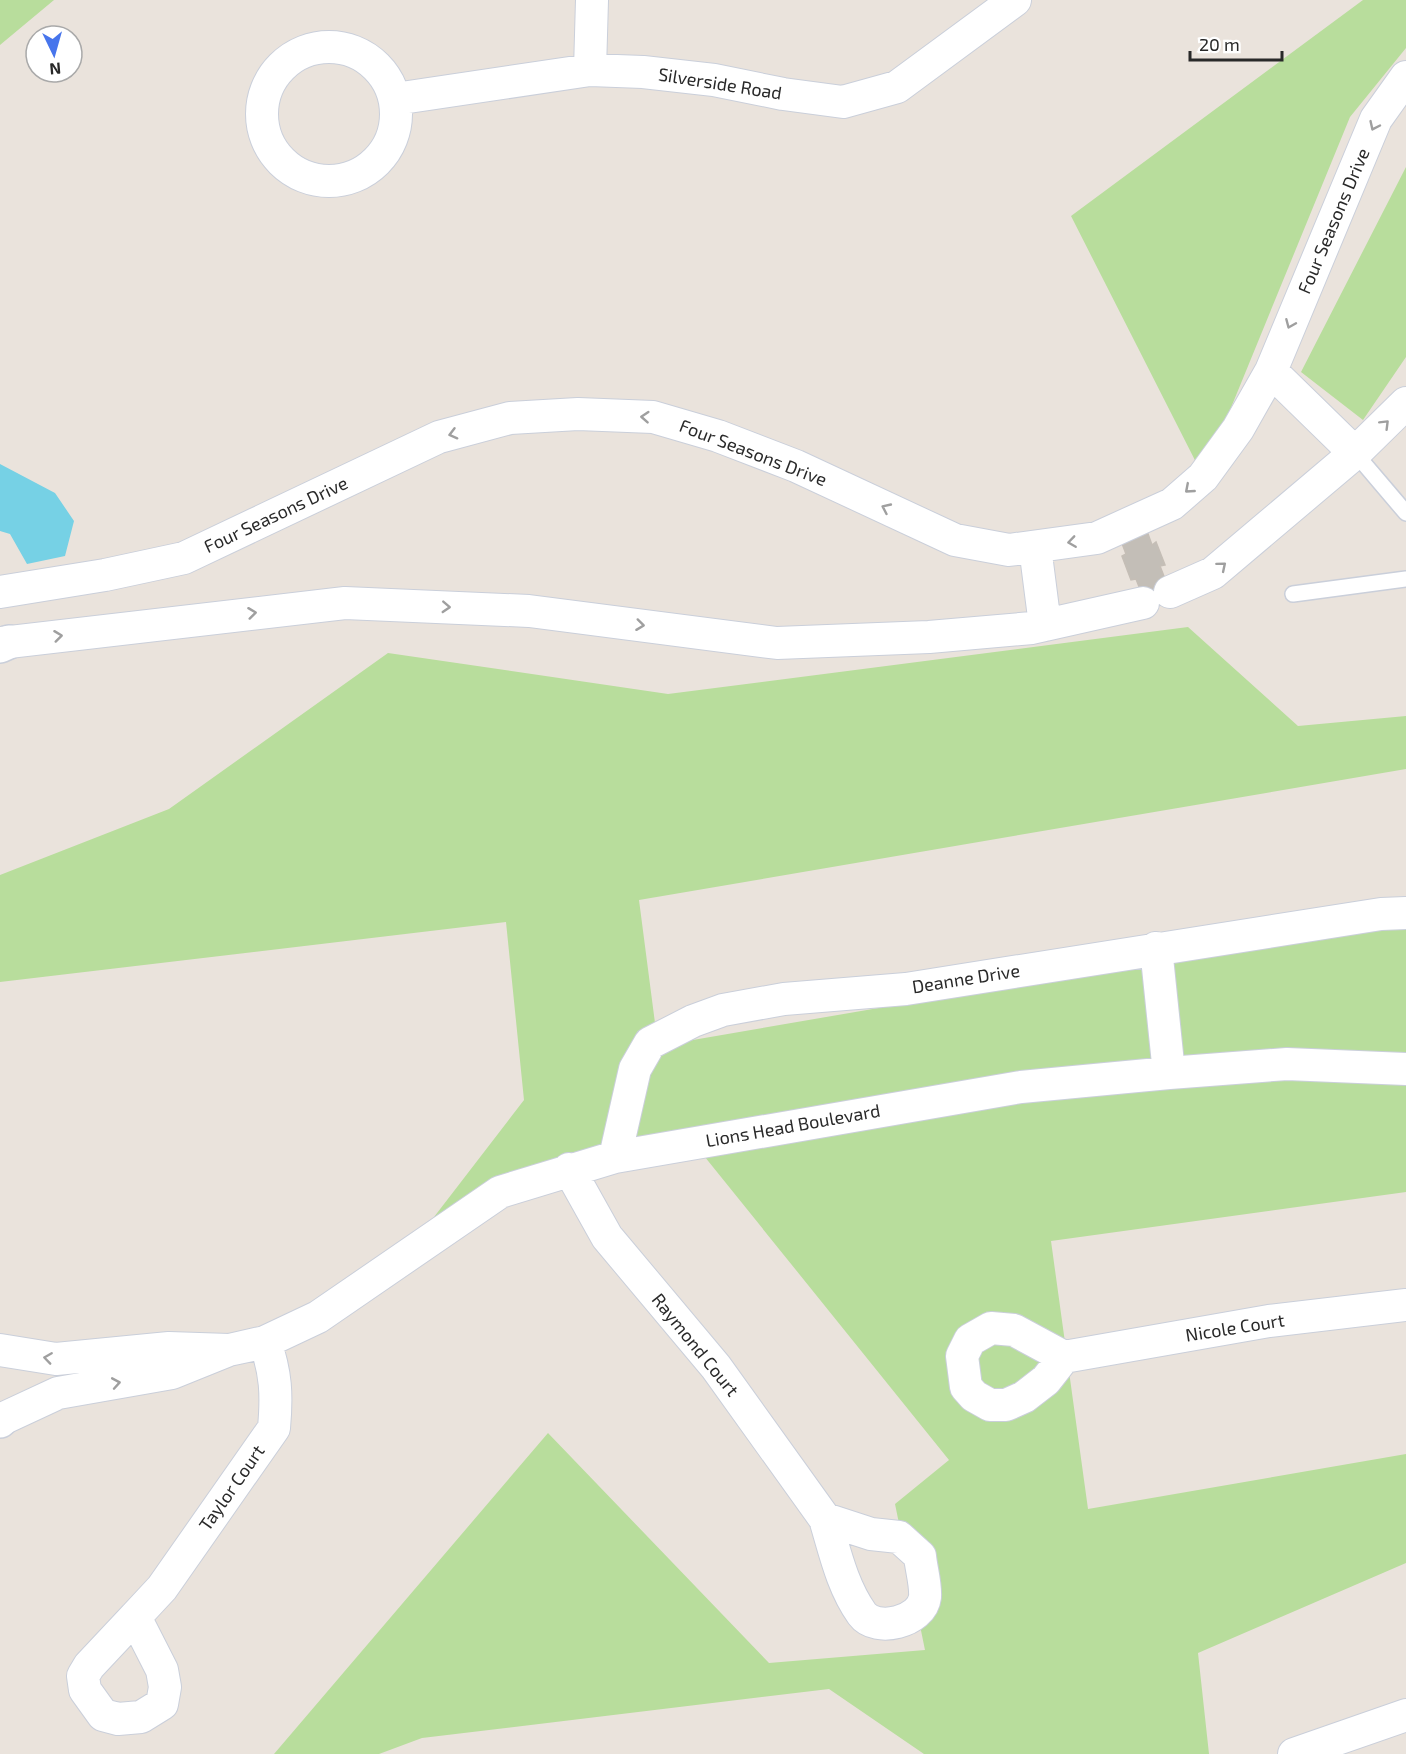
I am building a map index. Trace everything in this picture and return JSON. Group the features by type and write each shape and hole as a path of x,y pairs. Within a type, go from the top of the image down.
{"street":[{"path":"590,70 592,0"},
{"name":"Silverside Road","path":"395,99 590,70 643,72 714,80 783,94 843,102 897,87 1015,0"},
{"path":"329,46 352,50 371,61 386,78 395,99 396,121 390,142 378,160 360,174 339,181 317,181 296,173 278,160 266,141 261,120 263,98 272,77 287,60 307,50 329,46"},
{"name":"Four Seasons Drive","path":"0,592 105,575 184,558 439,437 510,418 578,414 653,417 718,435 796,466 955,540 1009,550 1097,538 1172,504 1203,477 1238,429 1271,371 1376,119 1406,77"},
{"path":"1271,371 1355,453"},
{"path":"3,644 345,603 529,610 777,643 929,637 1045,625 1156,598 1213,573 1355,453 1406,403"},
{"path":"1035,547 1045,625"},
{"name":"Deanne Drive","path":"615,1157 635,1069 650,1043 693,1021 723,1010 784,999 906,989 1156,948 1381,914 1406,913"},
{"path":"1156,948 1169,1073"},
{"name":"Lions Head Boulevard","path":"0,1421 58,1393 172,1374 229,1350 265,1342 318,1317 500,1192 615,1157 1020,1087 1287,1064 1406,1069"},
{"name":"Raymond Court","path":"569,1170 607,1237 716,1367 825,1519"},
{"name":"Nicole Court","path":"1064,1357 1269,1320 1406,1305"},
{"name":"Taylor Court","path":"135,1617 162,1588 274,1428 277,1401 274,1367 265,1342"},
{"name":"Lions Head Boulevard","path":"0,1350 56,1359 169,1348 229,1350"},
{"path":"1294,1754 1406,1715"}],"lane":[{"path":"1355,453 1406,513"},
{"path":"1293,594 1406,579"}],"green space":[{"path":"0,0 54,0 24,24 0,45"},
{"path":"1363,0 1406,0 1406,48 1350,117 1203,476 1071,216"},
{"path":"1406,167 1406,357 1363,420 1301,372"},
{"path":"1188,627 1298,726 1406,716 1406,769 639,900 658,1046 1406,917 1406,1192 1051,1241 1088,1509 1406,1454 1406,1563 1198,1653 1209,1754 924,1754 829,1689 422,1738 379,1754 274,1754 548,1433 769,1663 925,1650 895,1504 949,1460 692,1141 434,1217 524,1100 506,922 0,982 0,875 169,809 388,653 668,694"}],"water":[{"path":"0,464 55,493 74,521 65,556 27,564 10,534 0,531"}],"building":[{"path":"1143,520 1152,545 1156,542 1165,565 1160,566 1172,597 1147,607 1136,579 1131,580 1122,556 1126,554 1117,530"}]}
